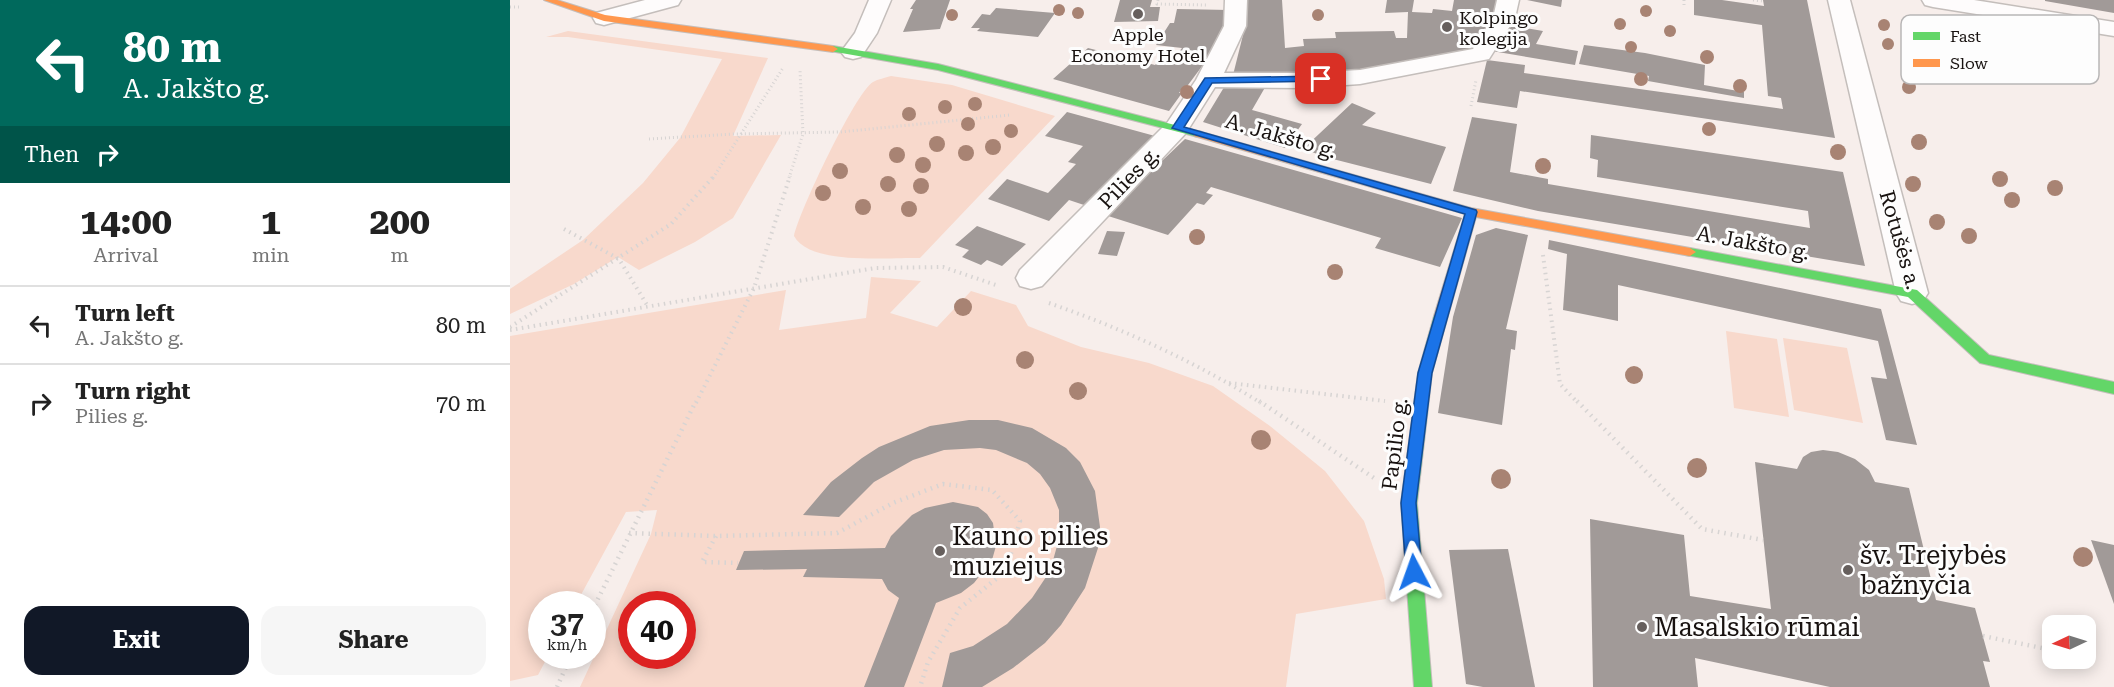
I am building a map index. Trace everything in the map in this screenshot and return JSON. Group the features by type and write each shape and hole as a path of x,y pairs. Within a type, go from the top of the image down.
{"street":[{"name":"A. Jakšto g.","path":"548,0 604,18 853,52 938,67 1178,128 1471,212 1540,227 1912,293"},
{"path":"604,18 670,0"},
{"path":"853,52 866,33 880,0"},
{"path":"1208,80 1283,81 1358,77 1409,70 1481,54 1504,18 1508,0"},
{"name":"Rotušės a.","path":"1839,0 1912,293 1985,359 2114,388"},
{"path":"1933,0 2027,15"},
{"name":"Pilies g.","path":"1035,289 1178,128 1208,80 1235,26 1235,3"},
{"path":"2099,27 2114,29"},
{"name":"Papilio g.","path":"1423,687 1408,503 1425,373 1471,212"}],"path":[{"path":"1158,0 1157,4 1235,3"},
{"path":"1684,0 1684,7"},
{"path":"1753,0 1763,1"},
{"path":"601,591 754,288 803,134 799,45"},
{"path":"510,328 619,260 671,224 710,182 739,134 799,45"},
{"path":"649,139 840,132 1014,115"},
{"path":"1540,227 1560,384 1702,529 1763,540"},
{"path":"564,229 619,260 647,304"},
{"path":"510,328 875,268 943,267 1007,288"},
{"path":"1035,289 1133,334 1225,382 1348,459 1408,503"},
{"path":"1225,382 1421,405"},
{"path":"629,533 716,536 837,532 893,503 943,484 992,490 1020,521 1005,571 960,608 928,662 920,687"},
{"path":"716,536 702,562 738,563"},
{"path":"1983,636 2042,648"},
{"path":"556,687 565,669"}],"shaded area":[{"path":"568,31 768,58 733,136 781,135 733,218 695,242 639,270 618,257 574,284 510,314 510,289 583,240 643,183 680,138 722,59 568,37 546,37"},
{"path":"891,76 952,85 1055,116 920,258 851,258 816,252 803,246 794,236 798,223 841,129 873,82"},
{"path":"871,277 921,281 890,313 937,327 971,291 1016,305 1028,326 1081,347 1149,363 1213,386 1270,426 1325,471 1364,521 1384,579 1386,599 1296,614 1286,687 580,687 588,669 606,669 606,631 618,605 618,669 696,669 696,591 625,591 651,534 657,510 626,512 583,591 528,591 528,669 541,669 538,675 510,681 510,336 786,290 779,330 866,318"},
{"path":"1726,331 1777,339 1789,417 1734,408"},
{"path":"1783,338 1847,348 1863,423 1794,410"}],"building":[{"path":"916,0 950,0 940,29 903,32 913,9 910,9"},
{"name":"Apple Economy Hotel","path":"1120,0 1152,0 1150,7 1160,7 1158,21 1114,22"},
{"path":"1247,0 1282,0 1285,48 1304,46 1303,39 1336,38 1335,32 1394,31 1396,38 1407,38 1408,12 1385,13 1387,0 1414,0 1412,12 1432,13 1433,9 1452,11 1454,0 1499,0 1494,15 1476,46 1466,51 1359,72 1233,75 1245,27"},
{"path":"1527,0 1562,0 1561,7"},
{"path":"1694,0 1722,0 1764,6 1763,0 1807,0 1835,138 1520,91 1517,108 1477,102 1487,60 1525,65 1524,73 1783,109 1781,98 1768,96 1762,25 1694,15"},
{"path":"2114,0 2114,13 2045,1"},
{"path":"996,8 1055,13 1038,37 977,31 980,28 971,28 982,14 990,15"},
{"path":"1177,9 1229,10 1228,25 1209,58 1205,57 1199,65 1203,65 1185,89 1179,93 1182,93 1169,111 1053,79 1088,48 1155,65 1161,59 1172,61 1182,48 1156,45 1170,23 1174,23"},
{"path":"1507,25 1543,31 1536,44 1578,51 1575,65 1492,51"},
{"path":"1584,45 1645,53 1705,65 1704,85 1744,92 1744,98 1648,81 1649,76 1579,64"},
{"path":"1226,84 1267,84 1252,110 1302,124 1285,148 1203,122"},
{"path":"1352,103 1376,113 1362,125 1446,147 1431,184 1329,158 1303,149"},
{"path":"1067,112 1155,136 1087,206 1069,200 1049,221 988,199 1007,179 1048,193 1076,164 1068,162 1083,146 1045,136"},
{"path":"1472,117 1517,124 1510,172 1548,179 1548,184 1810,228 1808,211 1597,177 1598,160 1590,158 1591,135 1843,172 1865,266 1538,211 1453,191"},
{"path":"1185,139 1462,218 1440,267 1375,248 1381,238 1211,187 1206,193 1213,195 1204,205 1197,203 1168,235 1105,215"},
{"path":"977,226 1026,244 1002,266 987,260 981,265 962,257 969,250 955,245"},
{"path":"1496,228 1528,235 1506,329 1517,331 1515,350 1511,349 1502,425 1438,413 1453,317 1476,235"},
{"path":"1107,231 1125,232 1117,256 1098,254"},
{"path":"1549,240 1881,309 1917,445 1886,440 1871,377 1887,379 1878,341 1618,285 1618,321 1563,310 1567,254 1548,249"},
{"path":"969,420 998,420 1032,428 1066,448 1080,462 1095,491 1100,527 1098,548 1085,588 1061,625 1045,643 1013,668 982,687 942,687 950,653 973,646 1007,624 1032,598 1050,571 1059,539 1059,510 1050,488 1040,474 1027,463 996,450 980,448 944,450 913,460 874,482 839,517 803,515 831,482 879,447 930,426"},
{"name":"šv. Trejybės bažnyčia","path":"1823,450 1838,452 1855,459 1869,470 1875,482 1909,488 1936,600 1975,608 1990,662 1983,661 1990,687 1830,687 1695,658 1698,687 1593,687 1590,519 1684,535 1690,596 1771,609 1755,462 1797,469 1803,457 1811,452"},
{"path":"953,502 978,507 987,514 993,523 996,546 992,560 974,583 961,593 936,603 904,687 864,687 899,598 888,590 882,579 803,577 807,569 736,570 744,551 885,548 891,536 912,515 925,508"},
{"path":"2091,540 2114,545 2114,604"},
{"path":"1508,549 1535,687 1483,687 1466,684 1449,550"}],"traffic: fast":[{"path":"833,49 938,67 1198,134"},
{"path":"1690,252 1912,293 1985,359 2114,388"},
{"path":"1423,687 1409,503 1425,373 1441,316"}],"traffic: slow":[{"path":"548,0 604,18 833,49"},
{"path":"1198,134 1471,212 1690,252"},
{"path":"1441,316 1471,212"}],"place":[{"name":"Apple Economy Hotel","path":"1138,14"},
{"name":"Kolpingo kolegija","path":"1447,27"},
{"name":"Kauno pilies muziejus","path":"940,551"},
{"name":"šv. Trejybės bažnyčia","path":"1848,570"},
{"name":"Masalskio rūmai","path":"1642,627"}],"route":[{"path":"1321,79 1208,80 1178,128 1471,212 1425,373 1408,503 1414,572"}]}
